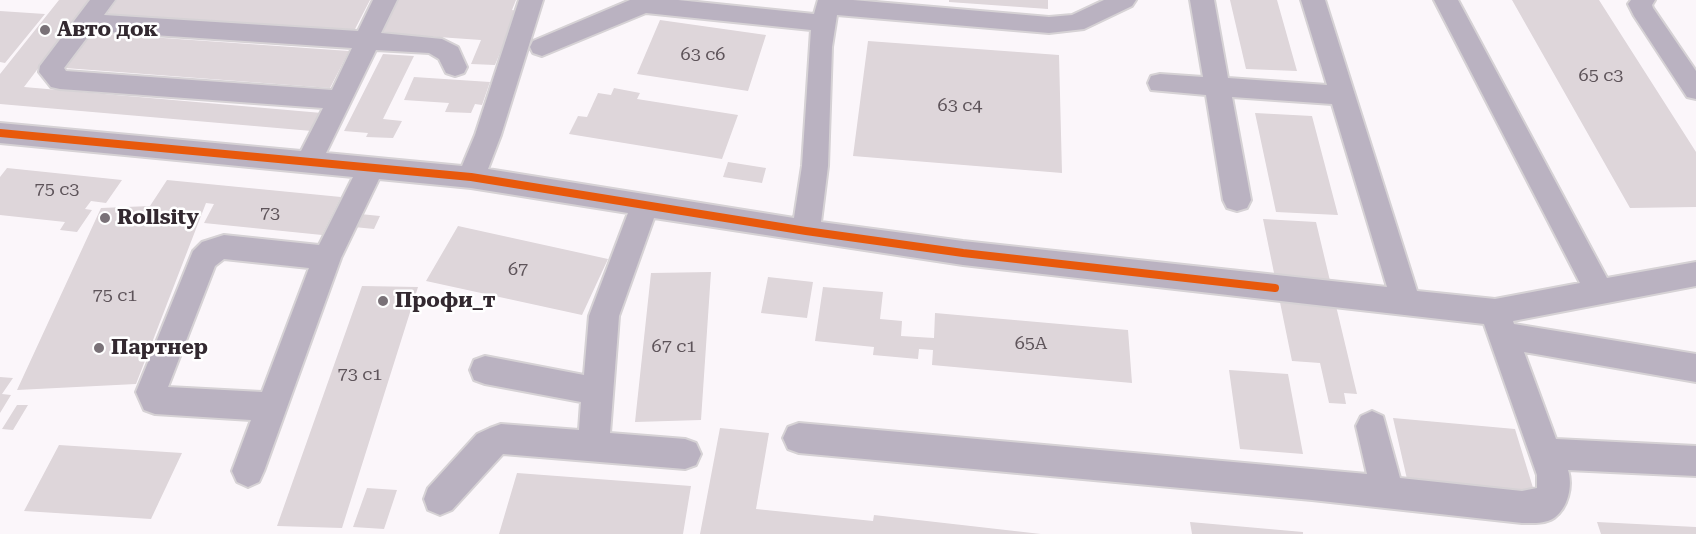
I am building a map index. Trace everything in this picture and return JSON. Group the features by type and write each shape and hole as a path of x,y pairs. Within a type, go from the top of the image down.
{"street":[{"path":"104,0 52,66 51,72 60,80 340,100"},
{"path":"309,160 361,58 366,41 385,0"},
{"path":"471,177 488,135 531,0"},
{"path":"542,47 633,7 646,5 826,10 1049,25 1076,23 1124,0"},
{"path":"1202,0 1237,200"},
{"path":"1313,0 1406,302"},
{"path":"1446,0 1600,292"},
{"path":"1643,0 1640,4 1642,10 1696,90"},
{"path":"806,231 815,166 820,47 826,10"},
{"path":"87,21 434,45 449,53 456,67"},
{"path":"1160,83 1342,95"},
{"path":"0,133 309,160 471,177 806,231 963,253 1406,302 1696,368"},
{"path":"248,471 327,258 372,166"},
{"path":"593,446 604,316 645,205"},
{"path":"272,406 154,400 151,392 202,259 212,250 224,247 327,258"},
{"path":"1499,323 1600,292 1696,274"},
{"path":"799,438 1387,492 1521,507 1543,506 1553,494 1553,475 1499,323"},
{"path":"485,370 596,391"},
{"path":"1372,426 1387,492"},
{"path":"440,499 488,445 501,439 685,454"},
{"path":"1546,454 1696,461"}],"building":[{"path":"59,0 90,0 24,87 322,113 312,131 0,104 0,74"},
{"path":"117,0 370,0 354,31 107,14"},
{"path":"397,0 516,0 512,10 517,11 495,65 471,64 481,40 381,33"},
{"path":"949,0 1048,0 1048,9 949,2"},
{"path":"1230,0 1277,0 1297,71 1246,69"},
{"path":"1512,0 1599,0 1696,152 1696,207 1630,208"},
{"path":"0,11 45,14 5,63 0,62"},
{"path":"660,20 766,35 748,91 637,74"},
{"path":"92,33 349,51 330,88 65,68"},
{"path":"868,41 1059,55 1062,173 853,156"},
{"path":"383,54 414,56 383,119 402,121 393,138 366,137 368,133 344,131"},
{"path":"414,77 490,82 482,105 475,104 471,113 445,112 449,103 404,100"},
{"path":"614,88 640,93 637,99 738,115 722,159 569,134 578,116 587,117 598,93 611,95"},
{"path":"1255,113 1312,116 1338,215 1276,212"},
{"path":"728,162 766,168 762,183 723,177"},
{"path":"7,168 122,180 106,203 91,201 85,209 92,210 77,232 60,230 65,222 0,215 0,177"},
{"path":"167,180 341,197 322,235 204,223 214,204 206,203 136,384 17,390 101,208 150,206"},
{"path":"360,214 380,216 374,229 354,227"},
{"path":"1263,219 1316,222 1357,394 1344,393 1346,404 1329,403 1320,363 1292,361"},
{"path":"458,226 608,259 582,315 426,281"},
{"path":"711,272 701,420 635,422 651,273"},
{"path":"768,277 813,282 807,318 761,313"},
{"path":"362,286 418,287 342,528 277,526"},
{"path":"823,287 883,292 880,319 902,321 901,336 934,338 935,313 1128,330 1132,383 932,365 933,350 919,349 918,359 873,355 874,347 815,341"},
{"path":"1229,370 1288,374 1303,454 1240,449"},
{"path":"0,377 13,378 2,394 11,395 0,413"},
{"path":"17,405 28,405 13,430 2,429"},
{"path":"1393,418 1515,429 1534,491 1407,479"},
{"path":"720,428 769,433 756,509 873,521 874,515 1041,534 700,534"},
{"path":"59,445 182,453 151,519 24,511"},
{"path":"517,473 691,486 683,534 499,534"},
{"path":"367,488 397,490 384,529 353,527"},
{"path":"1190,522 1303,532 1303,534 1192,534"},
{"path":"1597,522 1696,527 1696,534 1601,534"}],"cycle path":[{"path":"0,133 471,177 806,231 963,253 1275,288"}],"place":[{"name":"Авто док","path":"45,30"},
{"name":"Rollsity","path":"105,218"},
{"name":"Профи_т","path":"383,301"},
{"name":"Партнер","path":"99,348"}]}
